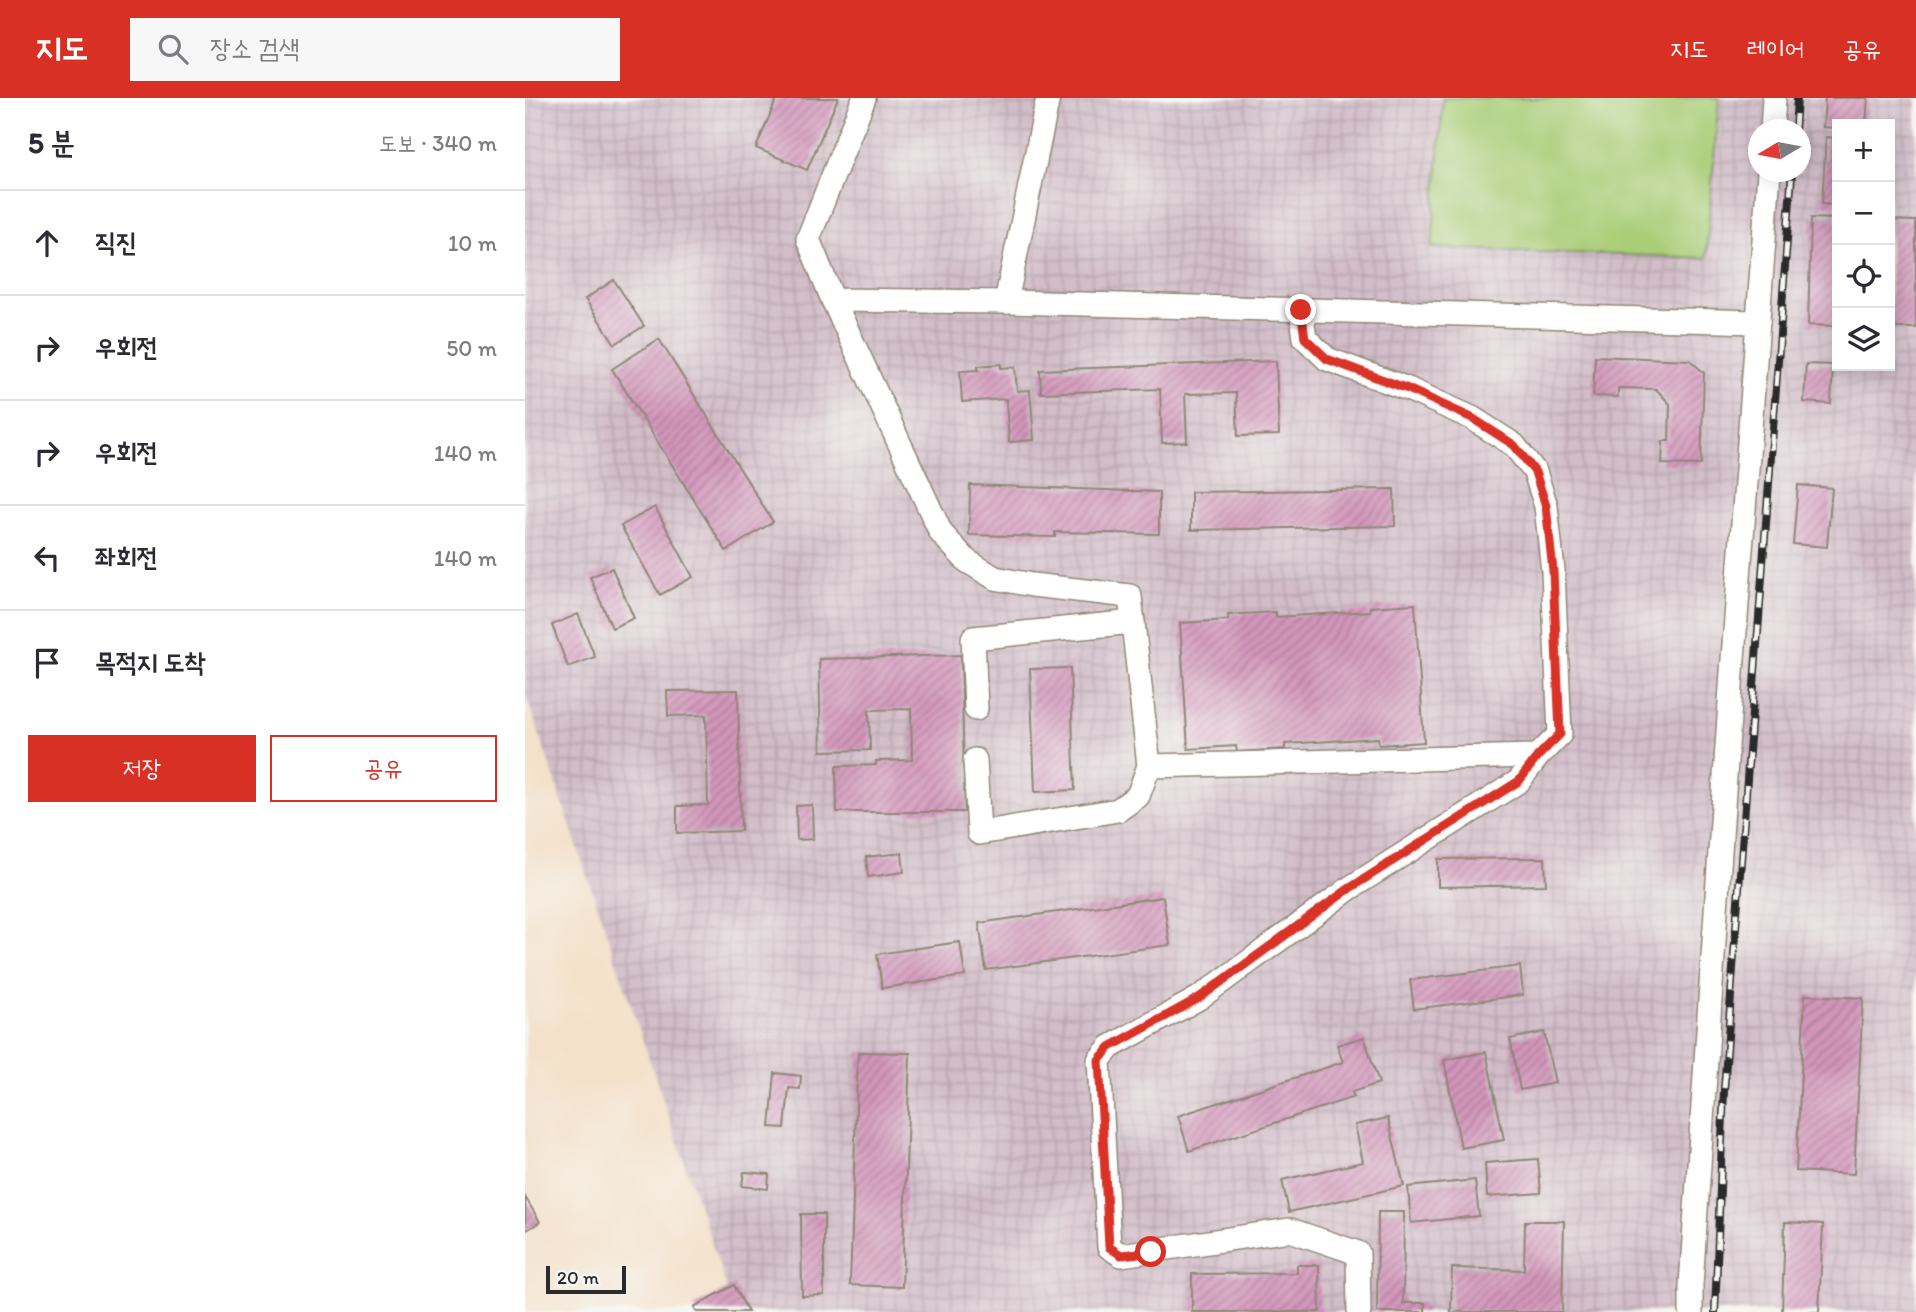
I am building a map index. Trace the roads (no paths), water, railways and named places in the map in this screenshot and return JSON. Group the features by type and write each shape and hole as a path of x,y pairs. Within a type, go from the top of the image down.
{"street":[{"path":"864,98 808,239 941,533 967,561 995,578 1130,596 1149,766 1138,796 1118,810 979,833 975,760"},
{"path":"1006,302 1048,98"},
{"path":"1773,119 1774,98"},
{"path":"1691,1312 1692,1257 1730,700 1768,182"},
{"path":"834,300 1758,322"},
{"path":"1301,310 1305,338 1327,359 1408,389 1472,418 1514,445 1535,472 1546,506 1553,571 1560,734 1538,756 1519,781 1350,888 1199,998 1110,1047 1099,1060 1109,1247 1121,1255 1290,1230 1357,1253 1359,1312"},
{"path":"976,709 973,639 1133,622"},
{"path":"1149,766 1538,756"}],"railway":[{"path":"1796,119 1797,98"},
{"path":"1715,1312 1724,1090 1791,182"}]}
